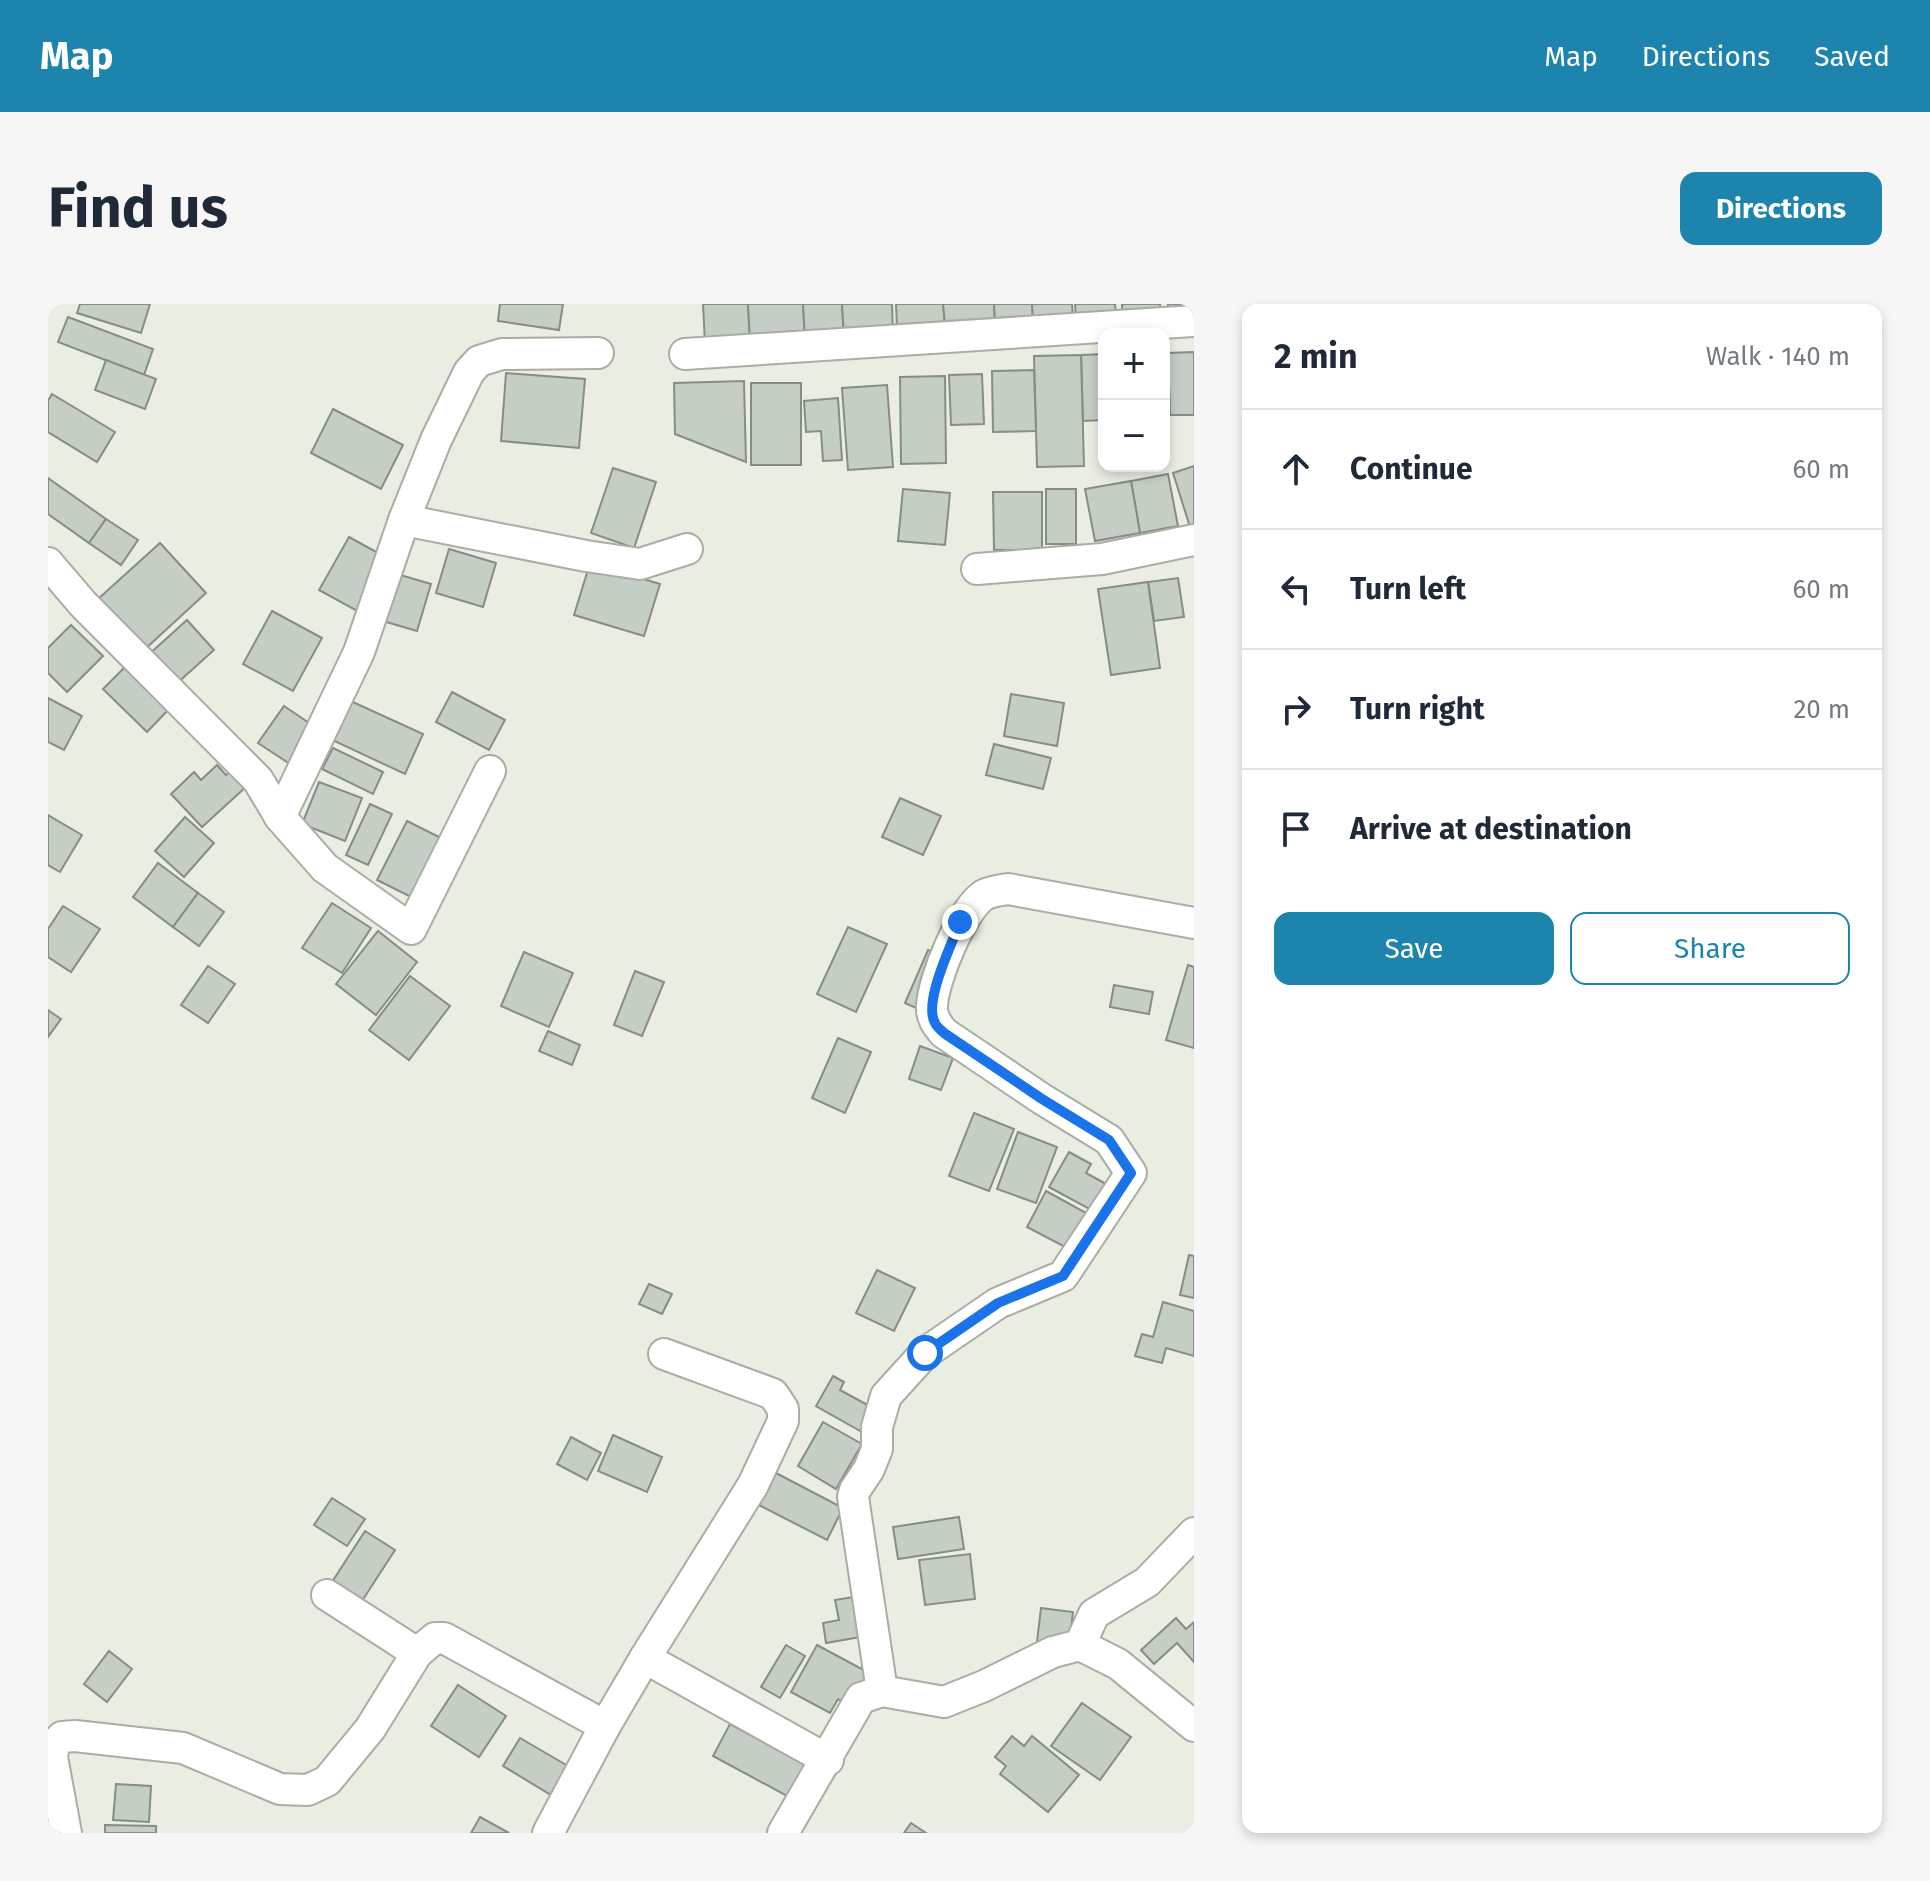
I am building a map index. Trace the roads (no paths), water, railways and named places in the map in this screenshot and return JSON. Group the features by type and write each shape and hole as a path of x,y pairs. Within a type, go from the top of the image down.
{"street":[{"path":"685,354 1194,321"},
{"path":"280,817 359,652 387,563 436,440 469,372 479,361 502,354 598,353"},
{"path":"404,520 640,564 687,549"},
{"path":"977,569 1102,559 1194,540"},
{"path":"48,563 83,604 258,780 280,817 325,868 411,929 490,771"},
{"path":"882,1691 853,1497 877,1449 877,1427 886,1396 925,1353 986,1311 1063,1276 1131,1173 1109,1140 1042,1099 944,1033 935,1023 931,1008 935,990 960,922 985,894 1008,889 1194,923"},
{"path":"548,1833 645,1658 753,1485 783,1421 783,1409 773,1394 664,1354"},
{"path":"1080,1645 1094,1614 1147,1582 1194,1533"},
{"path":"327,1595 417,1653"},
{"path":"66,1833 52,1757 54,1745 62,1737 183,1748 280,1789 308,1790 327,1781 370,1729 417,1653 435,1638 444,1638 605,1726"},
{"path":"783,1833 828,1760 861,1698 882,1691 944,1702 1053,1652 1080,1645 1118,1664 1194,1726"},
{"path":"645,1658 828,1760"}]}
